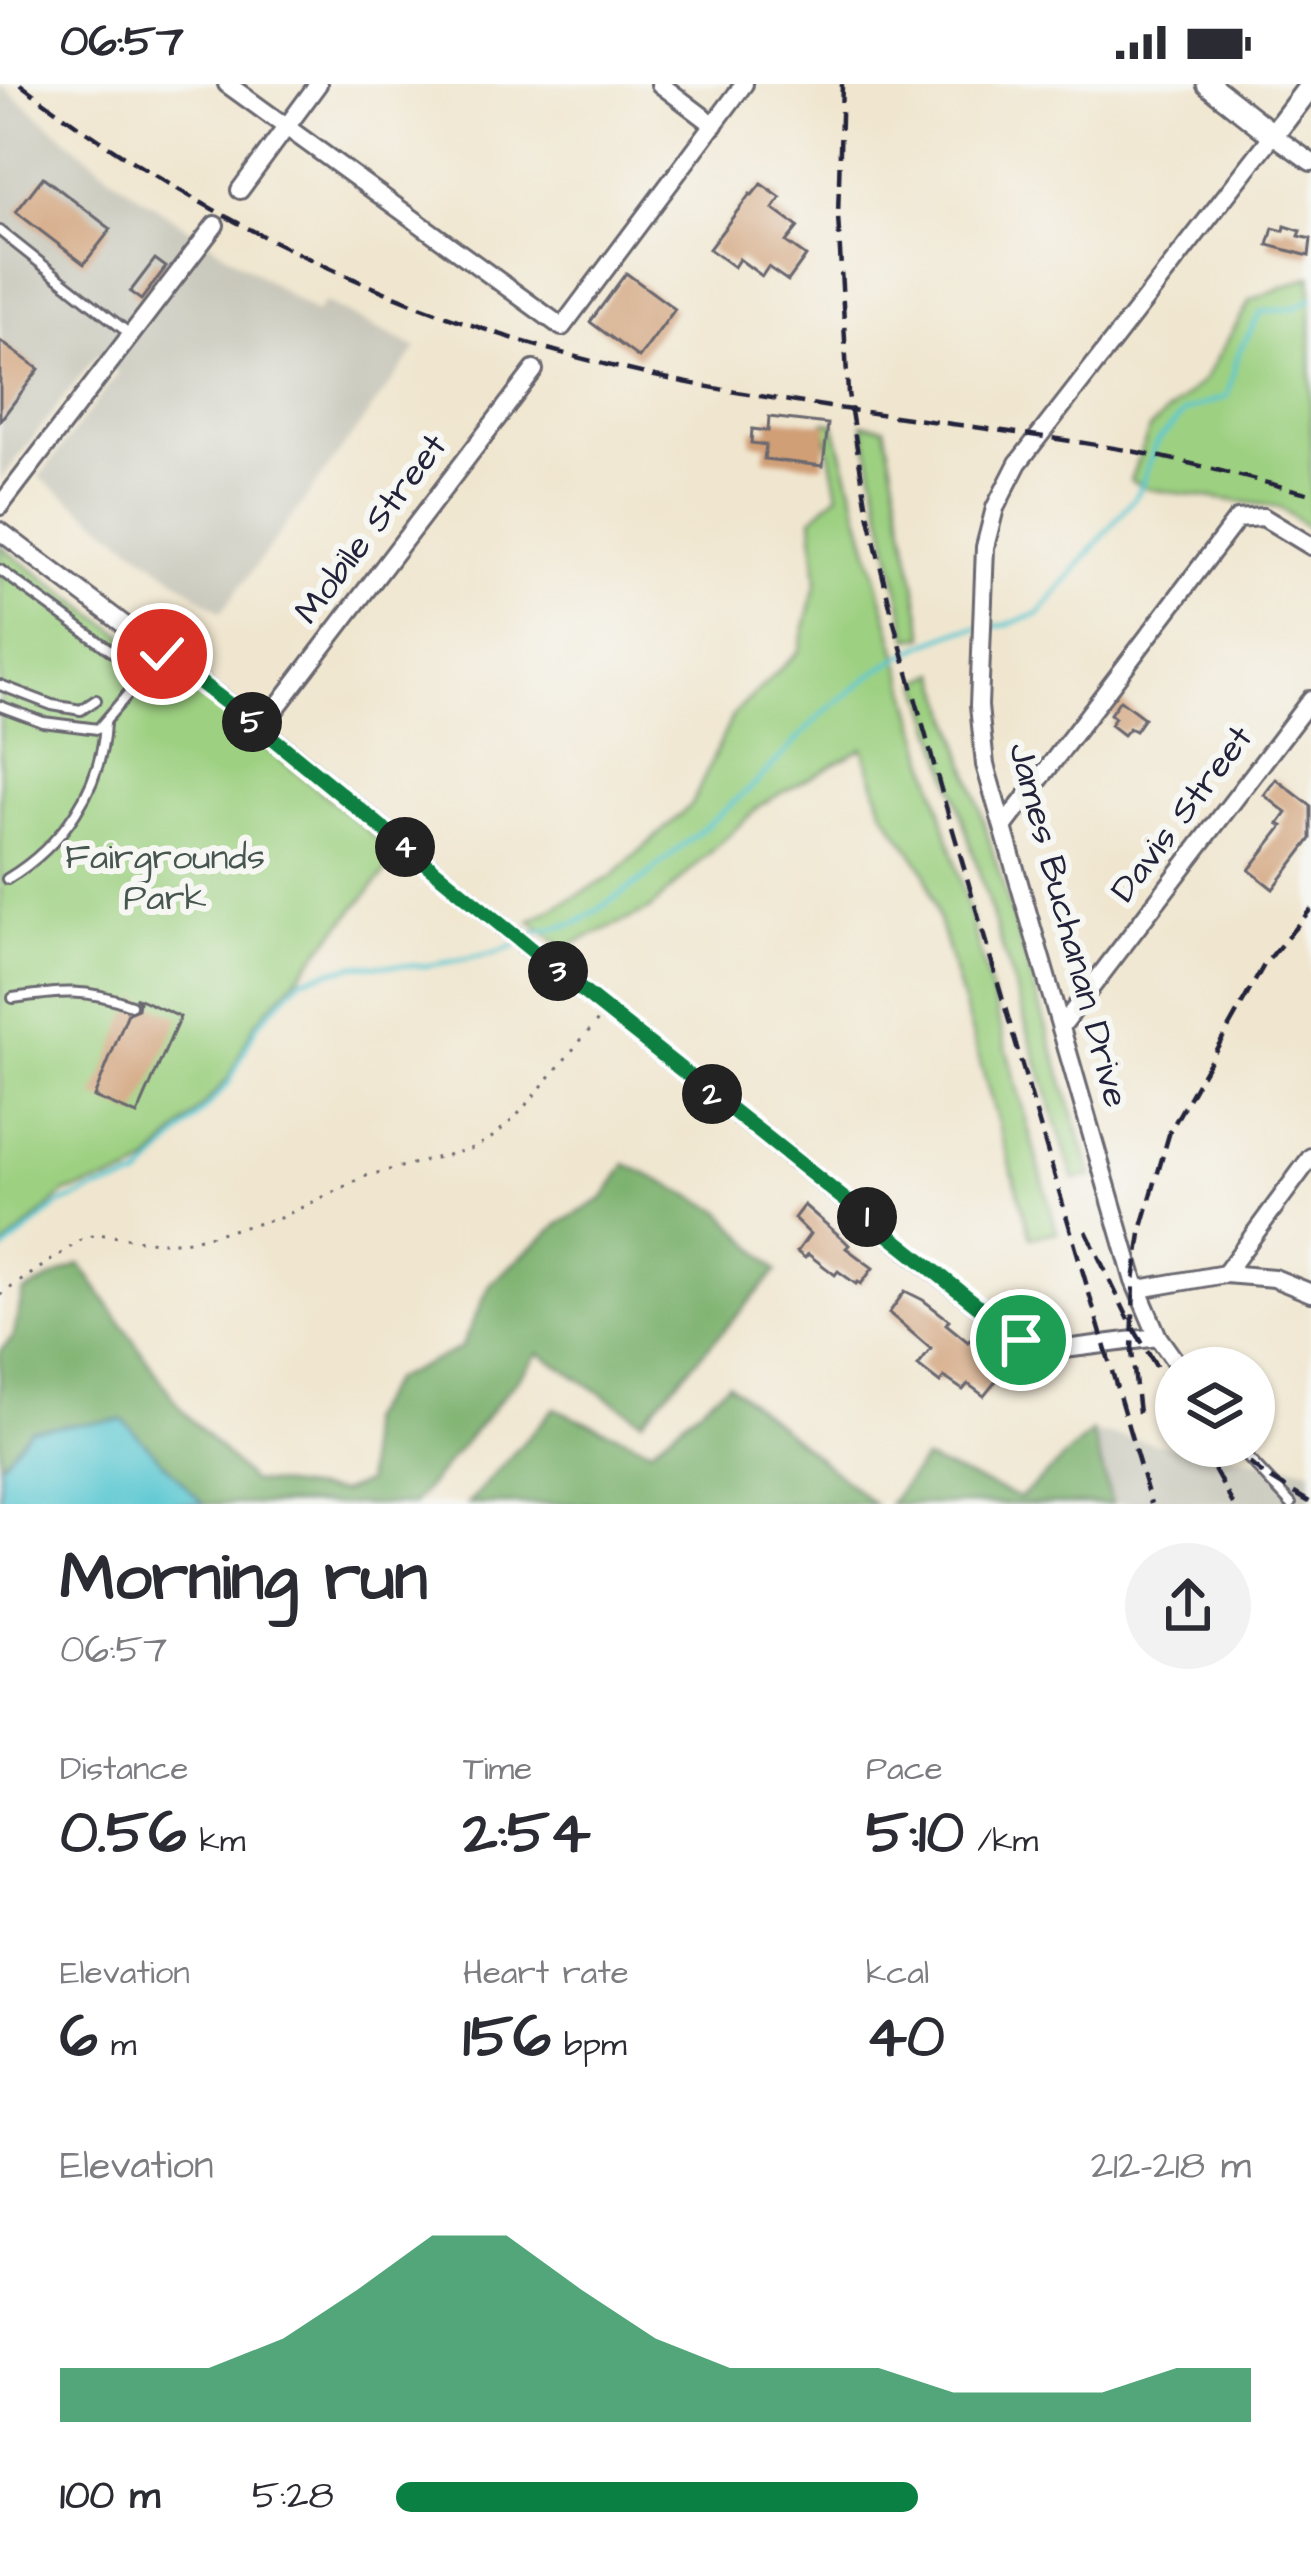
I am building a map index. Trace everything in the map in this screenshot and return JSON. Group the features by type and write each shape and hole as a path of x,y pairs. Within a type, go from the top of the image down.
{"street":[{"path":"227,84 562,327 744,84"},
{"path":"240,190 318,84"},
{"path":"660,84 713,125"},
{"path":"1208,84 1311,162"},
{"name":"James Buchanan Drive","path":"1165,1347 1134,1281 985,765 979,706 985,547 994,508 1011,474 1311,86"},
{"path":"0,506 214,225"},
{"name":"Mobile Street","path":"260,728 533,370"},
{"path":"1004,826 1237,520 1263,517 1311,546"},
{"path":"0,531 260,728 1034,1348 1049,1351 1158,1337"},
{"name":"Davis Street","path":"1061,1027 1311,699"},
{"path":"1225,1274 1311,1156"},
{"path":"1139,1289 1225,1274 1274,1278 1311,1294"}],"lane":[{"path":"0,232 131,335"},
{"path":"0,570 128,663 123,670"},
{"path":"0,706 43,722 98,729 162,654"},
{"path":"0,685 52,705 81,710 96,700"},
{"path":"7,879 48,848 76,814 104,746 105,721"},
{"path":"13,998 99,993 131,1005"},
{"path":"1257,1467 1291,1504"}],"path":[{"path":"0,1295 81,1240 98,1234 184,1242 280,1218 366,1177 470,1149 514,1119 607,1010"}],"shaded area":[{"path":"0,84 119,182 316,313 324,302 417,348 221,613 39,477 118,373 96,356 0,481"},
{"path":"1092,1432 1155,1443 1155,1467 1275,1467 1275,1463 1311,1469 1311,1504 1112,1504"}],"green space":[{"path":"1311,276 1311,530 1279,507 1148,489 1130,480 1150,428 1204,380 1251,300"},
{"path":"824,422 834,423 1057,1232 1031,1237 925,872 883,810 863,748 762,804 649,910 563,948 530,921 611,877 692,804 733,715 799,651 817,581 812,518 838,494"},
{"path":"863,424 885,427 925,636 909,639"},
{"name":"Fairgrounds Park","path":"0,546 179,676 399,856 255,1023 228,1079 148,1164 131,1175 66,1192 0,1251"},
{"path":"938,673 1092,1176 1074,1180 920,681"},
{"path":"626,1164 720,1210 777,1271 642,1420 539,1353 413,1504 203,1504 123,1420 30,1429 0,1465 0,1352 13,1337 23,1293 80,1264 182,1410 251,1481 341,1492 367,1482 365,1421 392,1380 461,1348 491,1283 559,1224 604,1198"},
{"path":"728,1383 874,1504 468,1504 554,1408 651,1449"},
{"path":"1092,1432 1112,1504 889,1504 924,1459 1020,1498"}],"water":[{"path":"123,1420 203,1504 0,1504 0,1465 30,1429"}],"building":[{"path":"43,177 111,229 84,264 16,212"},
{"path":"761,184 781,198 773,209 798,227 786,242 806,256 788,281 768,267 762,276 739,259 734,267 709,249"},
{"path":"1285,226 1311,239 1309,256 1268,245 1273,228 1284,231"},
{"path":"155,259 166,267 141,300 130,292"},
{"path":"626,273 675,309 639,358 590,322"},
{"path":"0,341 39,369 0,421"},
{"path":"769,417 828,424 823,466 764,459 766,445 751,443 752,429 768,431"},
{"path":"1120,700 1144,718 1135,731 1129,728 1123,735 1110,725 1115,718 1110,714"},
{"path":"1276,779 1311,806 1311,839 1273,889 1249,870 1283,826 1279,824 1287,813 1264,795"},
{"path":"135,997 180,1017 137,1115 94,1097 128,1013 138,1009"},
{"path":"804,1205 873,1268 861,1284 797,1252 810,1234 794,1218"},
{"path":"905,1291 949,1320 946,1324 968,1342 1008,1366 984,1396 968,1384 963,1390 944,1377 940,1383 918,1366 931,1349 889,1313"},
{"path":"1027,1293 1039,1306 1028,1317 1015,1305"}],"waterway":[{"path":"990,627 1039,614 1139,492 1156,443 1186,411 1227,396 1239,352 1261,312 1295,308 1311,299"},
{"path":"525,939 577,923 641,881 754,785 821,715 878,670 923,645 978,628"},
{"path":"0,1254 58,1205 139,1179 229,1083 257,1025 302,978 357,965 426,966 516,945"}],"railway":[{"path":"20,84 159,178 232,220 307,258 462,322 686,382 1149,454 1311,494"},
{"path":"842,84 838,216 848,393 867,509 942,793 1151,1504"},
{"path":"1139,1413 1132,1352 1134,1281 1142,1227 1170,1131 1264,965 1311,909"},
{"path":"1086,1231 1155,1365"},
{"path":"1213,1467 1233,1504"},
{"path":"1254,1467 1311,1503"}],"route":[{"path":"162,654 1021,1340"}]}
